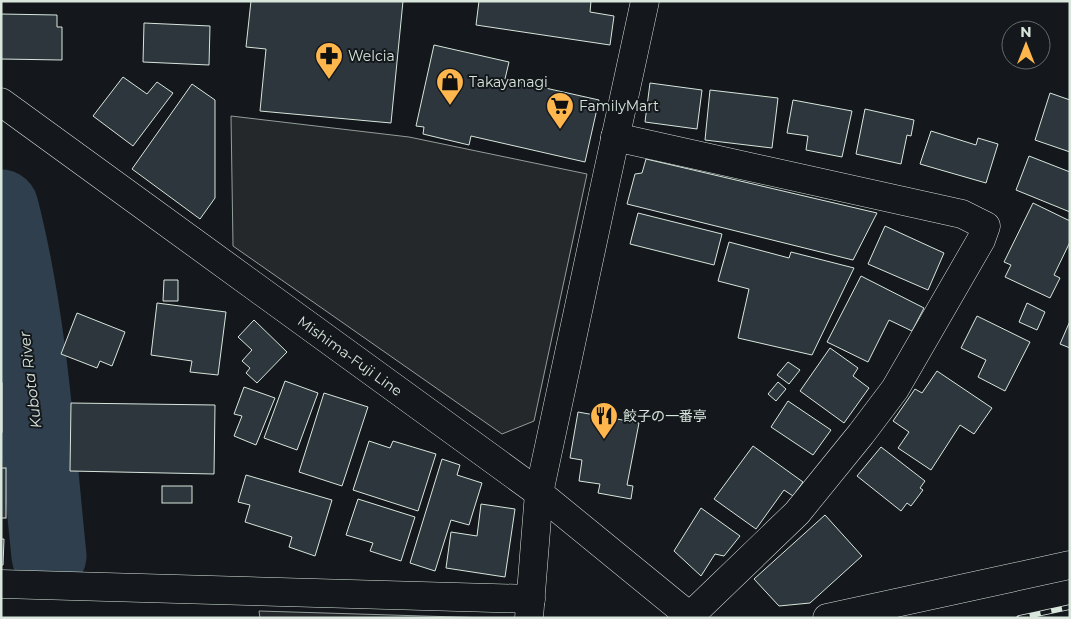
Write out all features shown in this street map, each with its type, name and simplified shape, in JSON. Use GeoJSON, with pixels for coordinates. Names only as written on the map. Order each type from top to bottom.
{"type":"FeatureCollection","features":[{"type":"Feature","properties":{"kind":"street"},"geometry":{"type":"LineString","coordinates":[[1,584],[530,608],[540,493],[645,1]]}},
{"type":"Feature","properties":{"kind":"street","name":"Mishima-Fuji Line"},"geometry":{"type":"LineString","coordinates":[[1,102],[540,493],[691,617]]}},
{"type":"Feature","properties":{"kind":"street"},"geometry":{"type":"LineString","coordinates":[[615,137],[962,214],[986,226],[981,240],[895,389],[797,513],[691,617]]}},
{"type":"Feature","properties":{"kind":"street"},"geometry":{"type":"LineString","coordinates":[[827,618],[1070,565]]}},
{"type":"Feature","properties":{"kind":"shaded area"},"geometry":{"type":"Polygon","coordinates":[[[231,116],[409,137],[587,174],[534,421],[502,434],[233,246],[231,116]]]}},
{"type":"Feature","properties":{"kind":"shaded area"},"geometry":{"type":"Polygon","coordinates":[[[259,611],[490,618],[260,618],[259,611]]]}},
{"type":"Feature","properties":{"kind":"building","name":"Welcia"},"geometry":{"type":"Polygon","coordinates":[[[251,1],[403,1],[391,123],[260,111],[266,49],[246,47],[251,1]]]}},
{"type":"Feature","properties":{"kind":"building"},"geometry":{"type":"Polygon","coordinates":[[[479,1],[591,1],[590,12],[614,16],[610,45],[476,25],[479,1]]]}},
{"type":"Feature","properties":{"kind":"building"},"geometry":{"type":"Polygon","coordinates":[[[1,14],[57,15],[57,27],[62,27],[62,60],[1,59],[1,14]]]}},
{"type":"Feature","properties":{"kind":"building"},"geometry":{"type":"Polygon","coordinates":[[[144,23],[210,26],[209,65],[143,62],[144,23]]]}},
{"type":"Feature","properties":{"kind":"building"},"geometry":{"type":"Polygon","coordinates":[[[434,45],[509,62],[505,79],[599,100],[585,162],[471,136],[469,145],[423,134],[424,127],[416,126],[434,45]]]}},
{"type":"Feature","properties":{"kind":"building"},"geometry":{"type":"Polygon","coordinates":[[[123,77],[147,94],[157,82],[173,93],[133,146],[93,116],[123,77]]]}},
{"type":"Feature","properties":{"kind":"building"},"geometry":{"type":"Polygon","coordinates":[[[650,83],[702,90],[697,129],[645,122],[650,83]]]}},
{"type":"Feature","properties":{"kind":"building"},"geometry":{"type":"Polygon","coordinates":[[[192,84],[215,100],[215,198],[200,219],[132,169],[192,84]]]}},
{"type":"Feature","properties":{"kind":"building"},"geometry":{"type":"Polygon","coordinates":[[[710,90],[778,98],[772,148],[705,140],[710,90]]]}},
{"type":"Feature","properties":{"kind":"building"},"geometry":{"type":"Polygon","coordinates":[[[1050,93],[1070,100],[1070,152],[1035,140],[1050,93]]]}},
{"type":"Feature","properties":{"kind":"building"},"geometry":{"type":"Polygon","coordinates":[[[793,100],[852,111],[842,157],[806,150],[808,136],[787,133],[793,100]]]}},
{"type":"Feature","properties":{"kind":"building"},"geometry":{"type":"Polygon","coordinates":[[[865,109],[914,120],[911,136],[907,135],[901,164],[856,154],[865,109]]]}},
{"type":"Feature","properties":{"kind":"building"},"geometry":{"type":"Polygon","coordinates":[[[931,131],[976,145],[978,138],[998,144],[986,183],[920,164],[931,131]]]}},
{"type":"Feature","properties":{"kind":"building"},"geometry":{"type":"Polygon","coordinates":[[[1029,156],[1070,172],[1070,212],[1016,190],[1029,156]]]}},
{"type":"Feature","properties":{"kind":"building"},"geometry":{"type":"Polygon","coordinates":[[[646,159],[877,213],[853,260],[627,204],[635,174],[642,173],[646,159]]]}},
{"type":"Feature","properties":{"kind":"building"},"geometry":{"type":"Polygon","coordinates":[[[1033,203],[1070,221],[1070,242],[1054,275],[1060,278],[1050,298],[1005,277],[1011,265],[1004,262],[1033,203]]]}},
{"type":"Feature","properties":{"kind":"building"},"geometry":{"type":"Polygon","coordinates":[[[638,213],[722,234],[714,265],[630,244],[638,213]]]}},
{"type":"Feature","properties":{"kind":"building"},"geometry":{"type":"Polygon","coordinates":[[[885,226],[944,253],[928,290],[868,264],[885,226]]]}},
{"type":"Feature","properties":{"kind":"building"},"geometry":{"type":"Polygon","coordinates":[[[729,242],[789,258],[791,252],[854,268],[812,355],[738,338],[749,289],[718,281],[729,242]]]}},
{"type":"Feature","properties":{"kind":"building"},"geometry":{"type":"Polygon","coordinates":[[[861,276],[924,308],[912,331],[889,320],[868,362],[827,342],[861,276]]]}},
{"type":"Feature","properties":{"kind":"building"},"geometry":{"type":"Polygon","coordinates":[[[164,280],[178,280],[178,301],[163,301],[164,280]]]}},
{"type":"Feature","properties":{"kind":"building"},"geometry":{"type":"Polygon","coordinates":[[[157,303],[226,312],[218,375],[190,372],[192,361],[151,355],[157,303]]]}},
{"type":"Feature","properties":{"kind":"building"},"geometry":{"type":"Polygon","coordinates":[[[1027,303],[1045,312],[1037,330],[1019,322],[1027,303]]]}},
{"type":"Feature","properties":{"kind":"building"},"geometry":{"type":"Polygon","coordinates":[[[77,313],[125,332],[112,366],[100,361],[97,368],[61,354],[77,313]]]}},
{"type":"Feature","properties":{"kind":"building"},"geometry":{"type":"Polygon","coordinates":[[[977,316],[1030,342],[1005,391],[978,377],[986,360],[961,348],[977,316]]]}},
{"type":"Feature","properties":{"kind":"building"},"geometry":{"type":"Polygon","coordinates":[[[254,320],[287,352],[257,383],[246,373],[250,368],[242,361],[252,350],[238,337],[254,320]]]}},
{"type":"Feature","properties":{"kind":"building"},"geometry":{"type":"Polygon","coordinates":[[[1070,321],[1070,348],[1060,344],[1070,321]]]}},
{"type":"Feature","properties":{"kind":"building"},"geometry":{"type":"Polygon","coordinates":[[[830,348],[858,368],[853,376],[869,388],[844,423],[800,391],[830,348]]]}},
{"type":"Feature","properties":{"kind":"building"},"geometry":{"type":"Polygon","coordinates":[[[788,362],[800,370],[789,384],[777,375],[788,362]]]}},
{"type":"Feature","properties":{"kind":"building"},"geometry":{"type":"Polygon","coordinates":[[[937,371],[992,408],[974,434],[960,425],[931,470],[898,448],[909,432],[893,421],[915,389],[922,393],[937,371]]]}},
{"type":"Feature","properties":{"kind":"building"},"geometry":{"type":"Polygon","coordinates":[[[285,381],[318,393],[297,450],[264,438],[285,381]]]}},
{"type":"Feature","properties":{"kind":"building"},"geometry":{"type":"Polygon","coordinates":[[[778,382],[786,389],[776,401],[768,394],[778,382]]]}},
{"type":"Feature","properties":{"kind":"building"},"geometry":{"type":"Polygon","coordinates":[[[2,383],[2,432],[1,432],[2,383]]]}},
{"type":"Feature","properties":{"kind":"building"},"geometry":{"type":"Polygon","coordinates":[[[244,387],[275,398],[256,445],[234,436],[242,416],[234,414],[244,387]]]}},
{"type":"Feature","properties":{"kind":"building"},"geometry":{"type":"Polygon","coordinates":[[[324,393],[368,407],[342,486],[299,472],[324,393]]]}},
{"type":"Feature","properties":{"kind":"building"},"geometry":{"type":"Polygon","coordinates":[[[788,401],[831,430],[813,455],[771,427],[788,401]]]}},
{"type":"Feature","properties":{"kind":"building"},"geometry":{"type":"Polygon","coordinates":[[[71,403],[215,405],[214,474],[70,471],[71,403]]]}},
{"type":"Feature","properties":{"kind":"building","name":"餃子の一番亭"},"geometry":{"type":"Polygon","coordinates":[[[578,412],[639,423],[627,485],[633,486],[631,499],[598,493],[600,484],[579,481],[582,460],[570,458],[578,412]]]}},
{"type":"Feature","properties":{"kind":"building"},"geometry":{"type":"Polygon","coordinates":[[[369,441],[390,448],[393,441],[436,454],[418,511],[353,490],[369,441]]]}},
{"type":"Feature","properties":{"kind":"building"},"geometry":{"type":"Polygon","coordinates":[[[753,446],[803,482],[793,496],[784,490],[756,529],[714,499],[753,446]]]}},
{"type":"Feature","properties":{"kind":"building"},"geometry":{"type":"Polygon","coordinates":[[[881,447],[925,481],[920,488],[923,490],[911,506],[907,503],[901,511],[857,476],[881,447]]]}},
{"type":"Feature","properties":{"kind":"building"},"geometry":{"type":"Polygon","coordinates":[[[442,459],[460,465],[457,475],[482,483],[469,525],[451,520],[435,571],[410,563],[442,459]]]}},
{"type":"Feature","properties":{"kind":"building"},"geometry":{"type":"Polygon","coordinates":[[[1,468],[6,468],[6,518],[1,518],[1,468]]]}},
{"type":"Feature","properties":{"kind":"building"},"geometry":{"type":"Polygon","coordinates":[[[246,475],[332,500],[315,556],[289,547],[292,537],[245,522],[250,505],[238,502],[246,475]]]}},
{"type":"Feature","properties":{"kind":"building"},"geometry":{"type":"Polygon","coordinates":[[[162,486],[192,486],[192,503],[162,503],[162,486]]]}},
{"type":"Feature","properties":{"kind":"building"},"geometry":{"type":"Polygon","coordinates":[[[358,499],[415,517],[401,561],[370,551],[373,543],[346,535],[358,499]]]}},
{"type":"Feature","properties":{"kind":"building"},"geometry":{"type":"Polygon","coordinates":[[[481,504],[515,509],[505,577],[446,568],[451,532],[477,536],[481,504]]]}},
{"type":"Feature","properties":{"kind":"building"},"geometry":{"type":"Polygon","coordinates":[[[701,508],[740,536],[724,556],[715,554],[701,576],[674,551],[701,508]]]}},
{"type":"Feature","properties":{"kind":"building"},"geometry":{"type":"Polygon","coordinates":[[[825,515],[862,556],[810,603],[779,606],[754,579],[825,515]]]}},
{"type":"Feature","properties":{"kind":"building"},"geometry":{"type":"Polygon","coordinates":[[[1,539],[4,539],[3,565],[1,565],[1,539]]]}},
{"type":"Feature","properties":{"kind":"waterway","name":"Kubota River"},"geometry":{"type":"LineString","coordinates":[[1,207],[11,250],[26,336],[49,556]]}},
{"type":"Feature","properties":{"kind":"railway"},"geometry":{"type":"LineString","coordinates":[[1019,618],[1070,607]]}},
{"type":"Feature","properties":{"kind":"place","name":"Welcia"},"geometry":{"type":"Point","coordinates":[329,80]}},
{"type":"Feature","properties":{"kind":"place","name":"Takayanagi"},"geometry":{"type":"Point","coordinates":[450,106]}},
{"type":"Feature","properties":{"kind":"place","name":"FamilyMart"},"geometry":{"type":"Point","coordinates":[560,130]}},
{"type":"Feature","properties":{"kind":"place","name":"餃子の一番亭"},"geometry":{"type":"Point","coordinates":[604,440]}}]}
